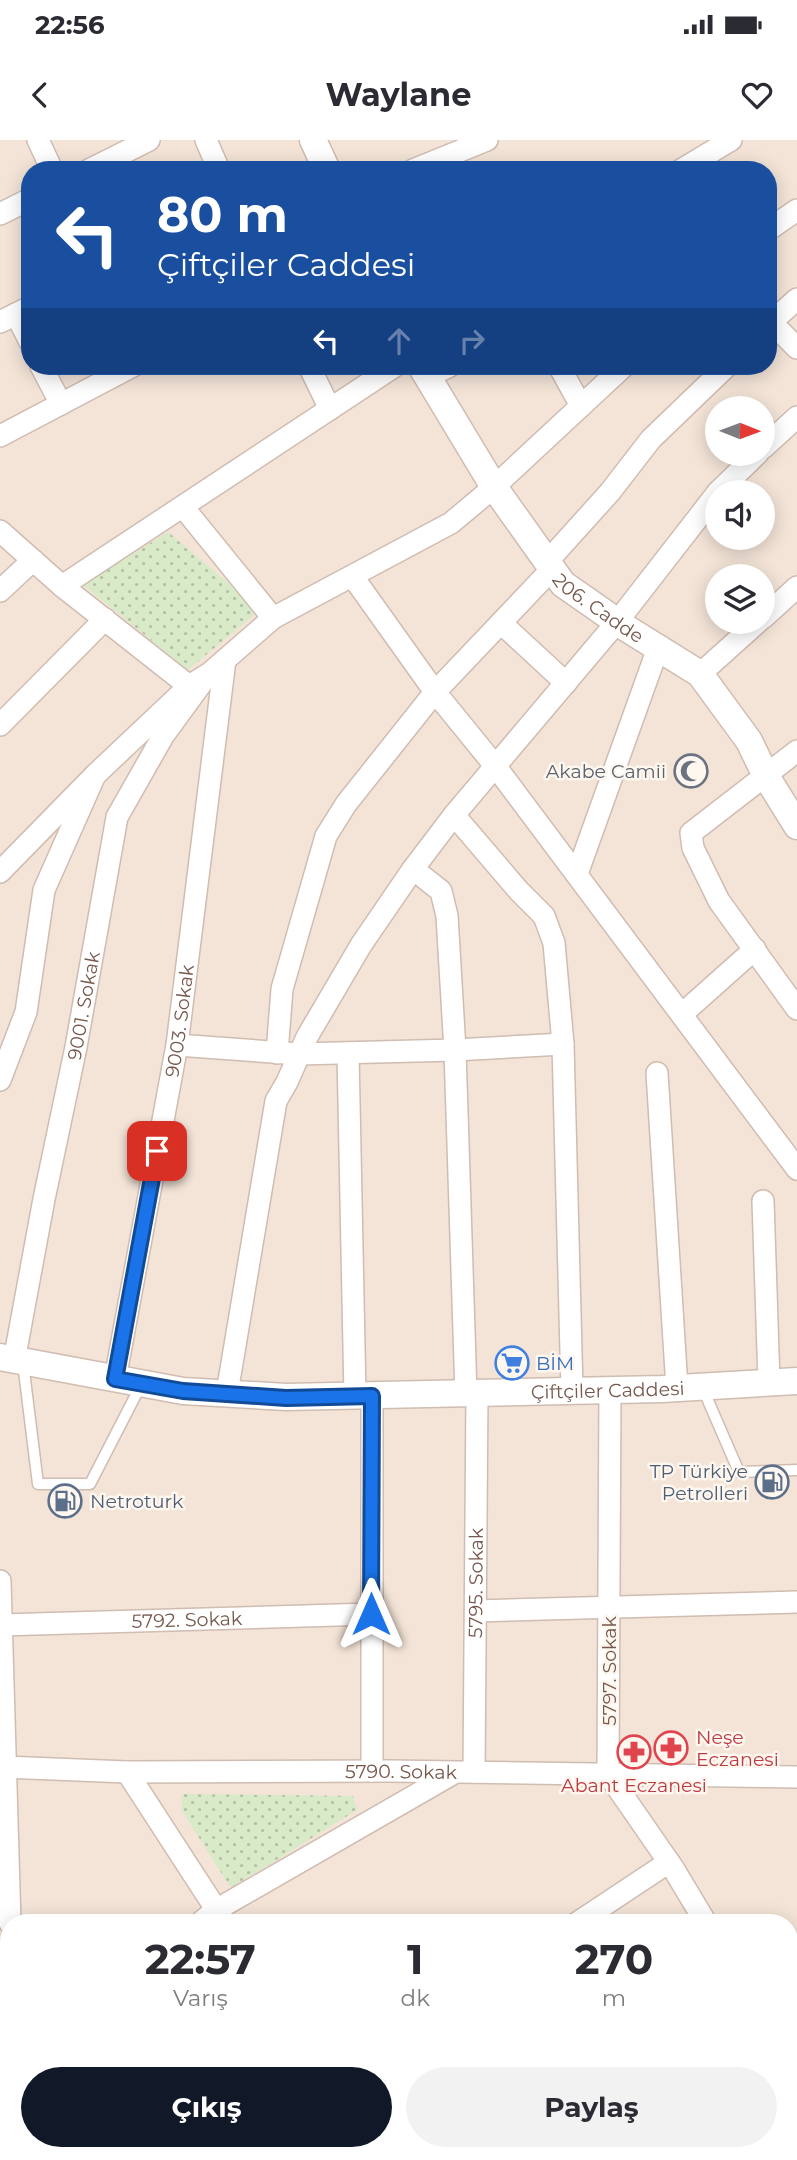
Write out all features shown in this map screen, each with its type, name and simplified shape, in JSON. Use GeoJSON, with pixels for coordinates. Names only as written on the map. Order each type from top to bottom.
{"type":"FeatureCollection","features":[{"type":"Feature","properties":{"kind":"street"},"geometry":{"type":"LineString","coordinates":[[38,140],[48,161]]}},
{"type":"Feature","properties":{"kind":"street"},"geometry":{"type":"LineString","coordinates":[[107,161],[149,140]]}},
{"type":"Feature","properties":{"kind":"street"},"geometry":{"type":"LineString","coordinates":[[206,140],[215,161]]}},
{"type":"Feature","properties":{"kind":"street"},"geometry":{"type":"LineString","coordinates":[[313,140],[323,161]]}},
{"type":"Feature","properties":{"kind":"street"},"geometry":{"type":"LineString","coordinates":[[435,161],[487,140]]}},
{"type":"Feature","properties":{"kind":"street"},"geometry":{"type":"LineString","coordinates":[[696,161],[731,140]]}},
{"type":"Feature","properties":{"kind":"street"},"geometry":{"type":"LineString","coordinates":[[0,214],[21,204]]}},
{"type":"Feature","properties":{"kind":"street"},"geometry":{"type":"LineString","coordinates":[[777,224],[797,210]]}},
{"type":"Feature","properties":{"kind":"street"},"geometry":{"type":"LineString","coordinates":[[777,318],[797,299]]}},
{"type":"Feature","properties":{"kind":"street"},"geometry":{"type":"LineString","coordinates":[[777,330],[797,348]]}},
{"type":"Feature","properties":{"kind":"street"},"geometry":{"type":"LineString","coordinates":[[46,375],[61,404]]}},
{"type":"Feature","properties":{"kind":"street"},"geometry":{"type":"LineString","coordinates":[[0,436],[116,375]]}},
{"type":"Feature","properties":{"kind":"street"},"geometry":{"type":"LineString","coordinates":[[313,375],[330,409]]}},
{"type":"Feature","properties":{"kind":"street"},"geometry":{"type":"LineString","coordinates":[[62,586],[381,375]]}},
{"type":"Feature","properties":{"kind":"street","name":"206. Cadde"},"geometry":{"type":"LineString","coordinates":[[436,375],[494,487],[563,584],[617,622],[700,674],[749,741],[766,776],[797,826]]}},
{"type":"Feature","properties":{"kind":"street"},"geometry":{"type":"LineString","coordinates":[[564,375],[581,406]]}},
{"type":"Feature","properties":{"kind":"street"},"geometry":{"type":"LineString","coordinates":[[0,872],[95,775],[189,686],[273,618],[451,523],[494,487],[614,375]]}},
{"type":"Feature","properties":{"kind":"street"},"geometry":{"type":"LineString","coordinates":[[277,1053],[282,989],[326,836],[346,804],[435,692],[501,623],[651,439],[717,375]]}},
{"type":"Feature","properties":{"kind":"street"},"geometry":{"type":"LineString","coordinates":[[775,437],[797,416]]}},
{"type":"Feature","properties":{"kind":"street"},"geometry":{"type":"LineString","coordinates":[[730,480],[745,466]]}},
{"type":"Feature","properties":{"kind":"street"},"geometry":{"type":"LineString","coordinates":[[183,507],[273,618]]}},
{"type":"Feature","properties":{"kind":"street"},"geometry":{"type":"LineString","coordinates":[[227,1393],[276,1101],[307,1037],[361,945],[413,869],[454,815],[617,622],[705,509]]}},
{"type":"Feature","properties":{"kind":"street"},"geometry":{"type":"LineString","coordinates":[[0,531],[62,586],[189,686]]}},
{"type":"Feature","properties":{"kind":"street"},"geometry":{"type":"LineString","coordinates":[[0,592],[33,560]]}},
{"type":"Feature","properties":{"kind":"street"},"geometry":{"type":"LineString","coordinates":[[353,577],[435,692],[496,767],[797,1169]]}},
{"type":"Feature","properties":{"kind":"street"},"geometry":{"type":"LineString","coordinates":[[775,607],[797,587]]}},
{"type":"Feature","properties":{"kind":"street"},"geometry":{"type":"LineString","coordinates":[[0,725],[105,619]]}},
{"type":"Feature","properties":{"kind":"street"},"geometry":{"type":"LineString","coordinates":[[501,623],[566,683]]}},
{"type":"Feature","properties":{"kind":"street"},"geometry":{"type":"LineString","coordinates":[[700,674],[745,634]]}},
{"type":"Feature","properties":{"kind":"street"},"geometry":{"type":"LineString","coordinates":[[577,874],[659,648]]}},
{"type":"Feature","properties":{"kind":"street","name":"9003. Sokak"},"geometry":{"type":"LineString","coordinates":[[115,1379],[177,1045],[217,666]]}},
{"type":"Feature","properties":{"kind":"street","name":"9001. Sokak"},"geometry":{"type":"LineString","coordinates":[[12,1360],[76,1046],[117,817],[163,736],[217,666]]}},
{"type":"Feature","properties":{"kind":"street"},"geometry":{"type":"LineString","coordinates":[[797,751],[691,833],[693,848],[719,901],[797,1009]]}},
{"type":"Feature","properties":{"kind":"street"},"geometry":{"type":"LineString","coordinates":[[0,1080],[26,1012],[44,890],[95,775]]}},
{"type":"Feature","properties":{"kind":"street"},"geometry":{"type":"LineString","coordinates":[[454,815],[544,916],[554,943],[563,1044],[572,1391]]}},
{"type":"Feature","properties":{"kind":"street","name":"5795. Sokak"},"geometry":{"type":"LineString","coordinates":[[413,869],[441,891],[447,916],[455,1050],[472,1393],[476,1611],[465,1772]]}},
{"type":"Feature","properties":{"kind":"street"},"geometry":{"type":"LineString","coordinates":[[682,1014],[755,949]]}},
{"type":"Feature","properties":{"kind":"street"},"geometry":{"type":"LineString","coordinates":[[177,1045],[299,1054],[563,1044]]}},
{"type":"Feature","properties":{"kind":"street"},"geometry":{"type":"LineString","coordinates":[[348,1053],[364,1396],[371,1614],[372,1771]]}},
{"type":"Feature","properties":{"kind":"street"},"geometry":{"type":"LineString","coordinates":[[657,1073],[689,1387]]}},
{"type":"Feature","properties":{"kind":"street"},"geometry":{"type":"LineString","coordinates":[[762,1201],[769,1382]]}},
{"type":"Feature","properties":{"kind":"street","name":"Çiftçiler Caddesi"},"geometry":{"type":"LineString","coordinates":[[12,1360],[183,1391],[286,1398],[610,1390],[797,1381]]}},
{"type":"Feature","properties":{"kind":"street","name":"5797. Sokak"},"geometry":{"type":"LineString","coordinates":[[608,1774],[610,1390]]}},
{"type":"Feature","properties":{"kind":"street"},"geometry":{"type":"LineString","coordinates":[[0,1581],[1,1688],[10,1914]]}},
{"type":"Feature","properties":{"kind":"street"},"geometry":{"type":"LineString","coordinates":[[476,1611],[797,1602]]}},
{"type":"Feature","properties":{"kind":"street","name":"5792. Sokak"},"geometry":{"type":"LineString","coordinates":[[1,1625],[371,1614]]}},
{"type":"Feature","properties":{"kind":"street","name":"5790. Sokak"},"geometry":{"type":"LineString","coordinates":[[4,1767],[127,1772],[372,1771],[797,1777]]}},
{"type":"Feature","properties":{"kind":"street"},"geometry":{"type":"LineString","coordinates":[[127,1772],[211,1914]]}},
{"type":"Feature","properties":{"kind":"street"},"geometry":{"type":"LineString","coordinates":[[223,1914],[465,1772]]}},
{"type":"Feature","properties":{"kind":"street"},"geometry":{"type":"LineString","coordinates":[[608,1774],[669,1862],[701,1914]]}},
{"type":"Feature","properties":{"kind":"street"},"geometry":{"type":"LineString","coordinates":[[591,1914],[669,1862]]}},
{"type":"Feature","properties":{"kind":"lane"},"geometry":{"type":"LineString","coordinates":[[12,1360],[37,1484],[90,1484],[142,1383]]}},
{"type":"Feature","properties":{"kind":"lane"},"geometry":{"type":"LineString","coordinates":[[689,1387],[739,1472],[797,1470]]}},
{"type":"Feature","properties":{"kind":"shaded area"},"geometry":{"type":"Polygon","coordinates":[[[0,140],[797,140],[797,1914],[0,1914],[0,140]]]}},
{"type":"Feature","properties":{"kind":"green space"},"geometry":{"type":"Polygon","coordinates":[[[168,532],[260,610],[188,670],[83,585],[168,532]]]}},
{"type":"Feature","properties":{"kind":"green space"},"geometry":{"type":"Polygon","coordinates":[[[182,1794],[353,1796],[357,1810],[231,1888],[182,1811],[182,1794]]]}},
{"type":"Feature","properties":{"kind":"place","name":"Akabe Camii"},"geometry":{"type":"Point","coordinates":[691,771]}},
{"type":"Feature","properties":{"kind":"place","name":"BİM"},"geometry":{"type":"Point","coordinates":[512,1363]}},
{"type":"Feature","properties":{"kind":"place","name":"TP Türkiye Petrolleri"},"geometry":{"type":"Point","coordinates":[772,1482]}},
{"type":"Feature","properties":{"kind":"place","name":"Netroturk"},"geometry":{"type":"Point","coordinates":[65,1501]}},
{"type":"Feature","properties":{"kind":"place","name":"Neşe Eczanesi"},"geometry":{"type":"Point","coordinates":[671,1748]}},
{"type":"Feature","properties":{"kind":"place","name":"Abant Eczanesi"},"geometry":{"type":"Point","coordinates":[634,1752]}},
{"type":"Feature","properties":{"kind":"route"},"geometry":{"type":"LineString","coordinates":[[157,1151],[115,1379],[183,1391],[286,1398],[372,1396],[371,1614]]}}]}
